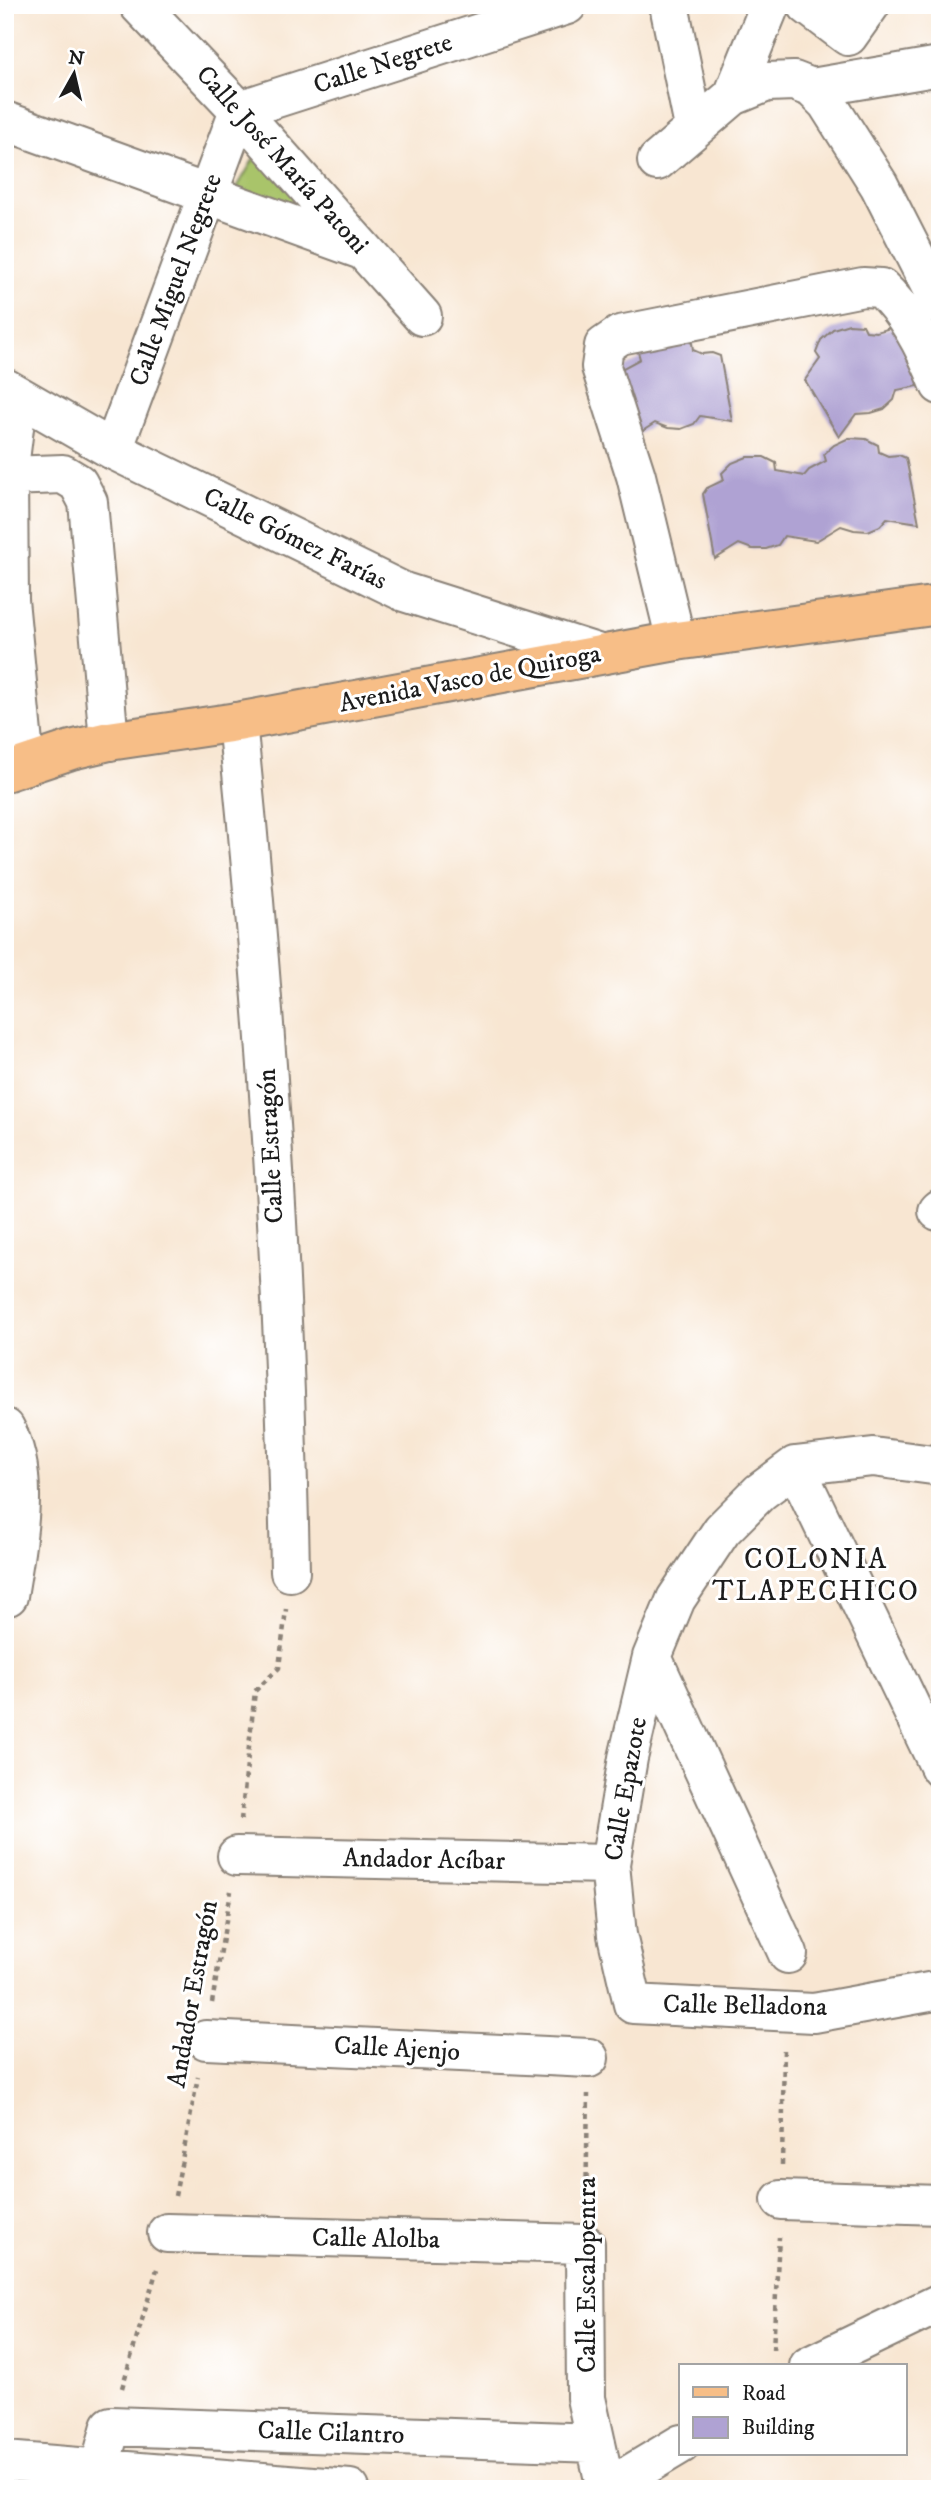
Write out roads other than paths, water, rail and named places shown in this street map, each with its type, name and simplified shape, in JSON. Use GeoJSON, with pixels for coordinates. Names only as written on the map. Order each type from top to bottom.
{"type":"FeatureCollection","features":[{"type":"Feature","properties":{"kind":"main road","name":"Avenida Vasco de Quiroga"},"geometry":{"type":"LineString","coordinates":[[15,769],[71,750],[109,741],[237,722],[676,641],[940,605]]}},
{"type":"Feature","properties":{"kind":"street","name":"Calle José María Patoni"},"geometry":{"type":"LineString","coordinates":[[139,5],[239,110],[422,316]]}},
{"type":"Feature","properties":{"kind":"street","name":"Calle Negrete"},"geometry":{"type":"LineString","coordinates":[[239,110],[567,5]]}},
{"type":"Feature","properties":{"kind":"street"},"geometry":{"type":"LineString","coordinates":[[669,5],[694,127]]}},
{"type":"Feature","properties":{"kind":"street"},"geometry":{"type":"LineString","coordinates":[[733,96],[770,5]]}},
{"type":"Feature","properties":{"kind":"street"},"geometry":{"type":"LineString","coordinates":[[807,5],[848,36],[870,5]]}},
{"type":"Feature","properties":{"kind":"street"},"geometry":{"type":"LineString","coordinates":[[812,88],[940,66]]}},
{"type":"Feature","properties":{"kind":"street"},"geometry":{"type":"LineString","coordinates":[[657,161],[733,96],[767,82],[794,81],[812,88],[827,103],[879,185],[940,304]]}},
{"type":"Feature","properties":{"kind":"street","name":"Calle Miguel Negrete"},"geometry":{"type":"LineString","coordinates":[[113,450],[239,110]]}},
{"type":"Feature","properties":{"kind":"street"},"geometry":{"type":"LineString","coordinates":[[5,121],[363,250]]}},
{"type":"Feature","properties":{"kind":"street"},"geometry":{"type":"LineString","coordinates":[[676,641],[636,477],[601,368],[604,346],[620,335],[863,287],[881,288],[895,300],[931,362],[940,385]]}},
{"type":"Feature","properties":{"kind":"street"},"geometry":{"type":"LineString","coordinates":[[12,392],[8,477],[15,769]]}},
{"type":"Feature","properties":{"kind":"street","name":"Calle Gómez Farías"},"geometry":{"type":"LineString","coordinates":[[12,392],[113,450],[404,592],[600,654]]}},
{"type":"Feature","properties":{"kind":"street"},"geometry":{"type":"LineString","coordinates":[[8,477],[63,474],[78,483],[88,502],[109,741]]}},
{"type":"Feature","properties":{"kind":"street","name":"Calle Estragón"},"geometry":{"type":"LineString","coordinates":[[237,722],[257,917],[288,1422],[290,1572]]}},
{"type":"Feature","properties":{"kind":"street"},"geometry":{"type":"LineString","coordinates":[[5,1428],[12,1441],[18,1470],[20,1513],[8,1596]]}},
{"type":"Feature","properties":{"kind":"street"},"geometry":{"type":"LineString","coordinates":[[940,1466],[873,1457],[795,1466],[940,1768]]}},
{"type":"Feature","properties":{"kind":"street","name":"Calle Epazote"},"geometry":{"type":"LineString","coordinates":[[633,2004],[617,1935],[610,1864],[628,1758],[652,1657],[676,1598],[722,1530],[760,1492],[795,1466]]}},
{"type":"Feature","properties":{"kind":"street","name":"Calle Epazote"},"geometry":{"type":"LineString","coordinates":[[652,1657],[788,1954]]}},
{"type":"Feature","properties":{"kind":"street","name":"Andador Acíbar"},"geometry":{"type":"LineString","coordinates":[[237,1856],[610,1864]]}},
{"type":"Feature","properties":{"kind":"street","name":"Calle Belladona"},"geometry":{"type":"LineString","coordinates":[[633,2004],[814,2013],[940,1990]]}},
{"type":"Feature","properties":{"kind":"street","name":"Calle Ajenjo"},"geometry":{"type":"LineString","coordinates":[[206,2040],[589,2059]]}},
{"type":"Feature","properties":{"kind":"street"},"geometry":{"type":"LineString","coordinates":[[781,2200],[940,2205]]}},
{"type":"Feature","properties":{"kind":"street","name":"Calle Alolba"},"geometry":{"type":"LineString","coordinates":[[167,2234],[586,2244]]}},
{"type":"Feature","properties":{"kind":"street","name":"Calle Escalopentra"},"geometry":{"type":"LineString","coordinates":[[586,2244],[586,2398],[606,2489]]}},
{"type":"Feature","properties":{"kind":"street"},"geometry":{"type":"LineString","coordinates":[[812,2364],[940,2303]]}},
{"type":"Feature","properties":{"kind":"street","name":"Calle Cilantro"},"geometry":{"type":"LineString","coordinates":[[99,2470],[111,2426],[596,2443]]}},
{"type":"Feature","properties":{"kind":"street"},"geometry":{"type":"LineString","coordinates":[[606,2489],[679,2445]]}},
{"type":"Feature","properties":{"kind":"street"},"geometry":{"type":"LineString","coordinates":[[5,2462],[350,2489]]}},
{"type":"Feature","properties":{"kind":"district","name":"COLONIA TLAPECHICO"},"geometry":{"type":"Point","coordinates":[816,1575]}}]}
